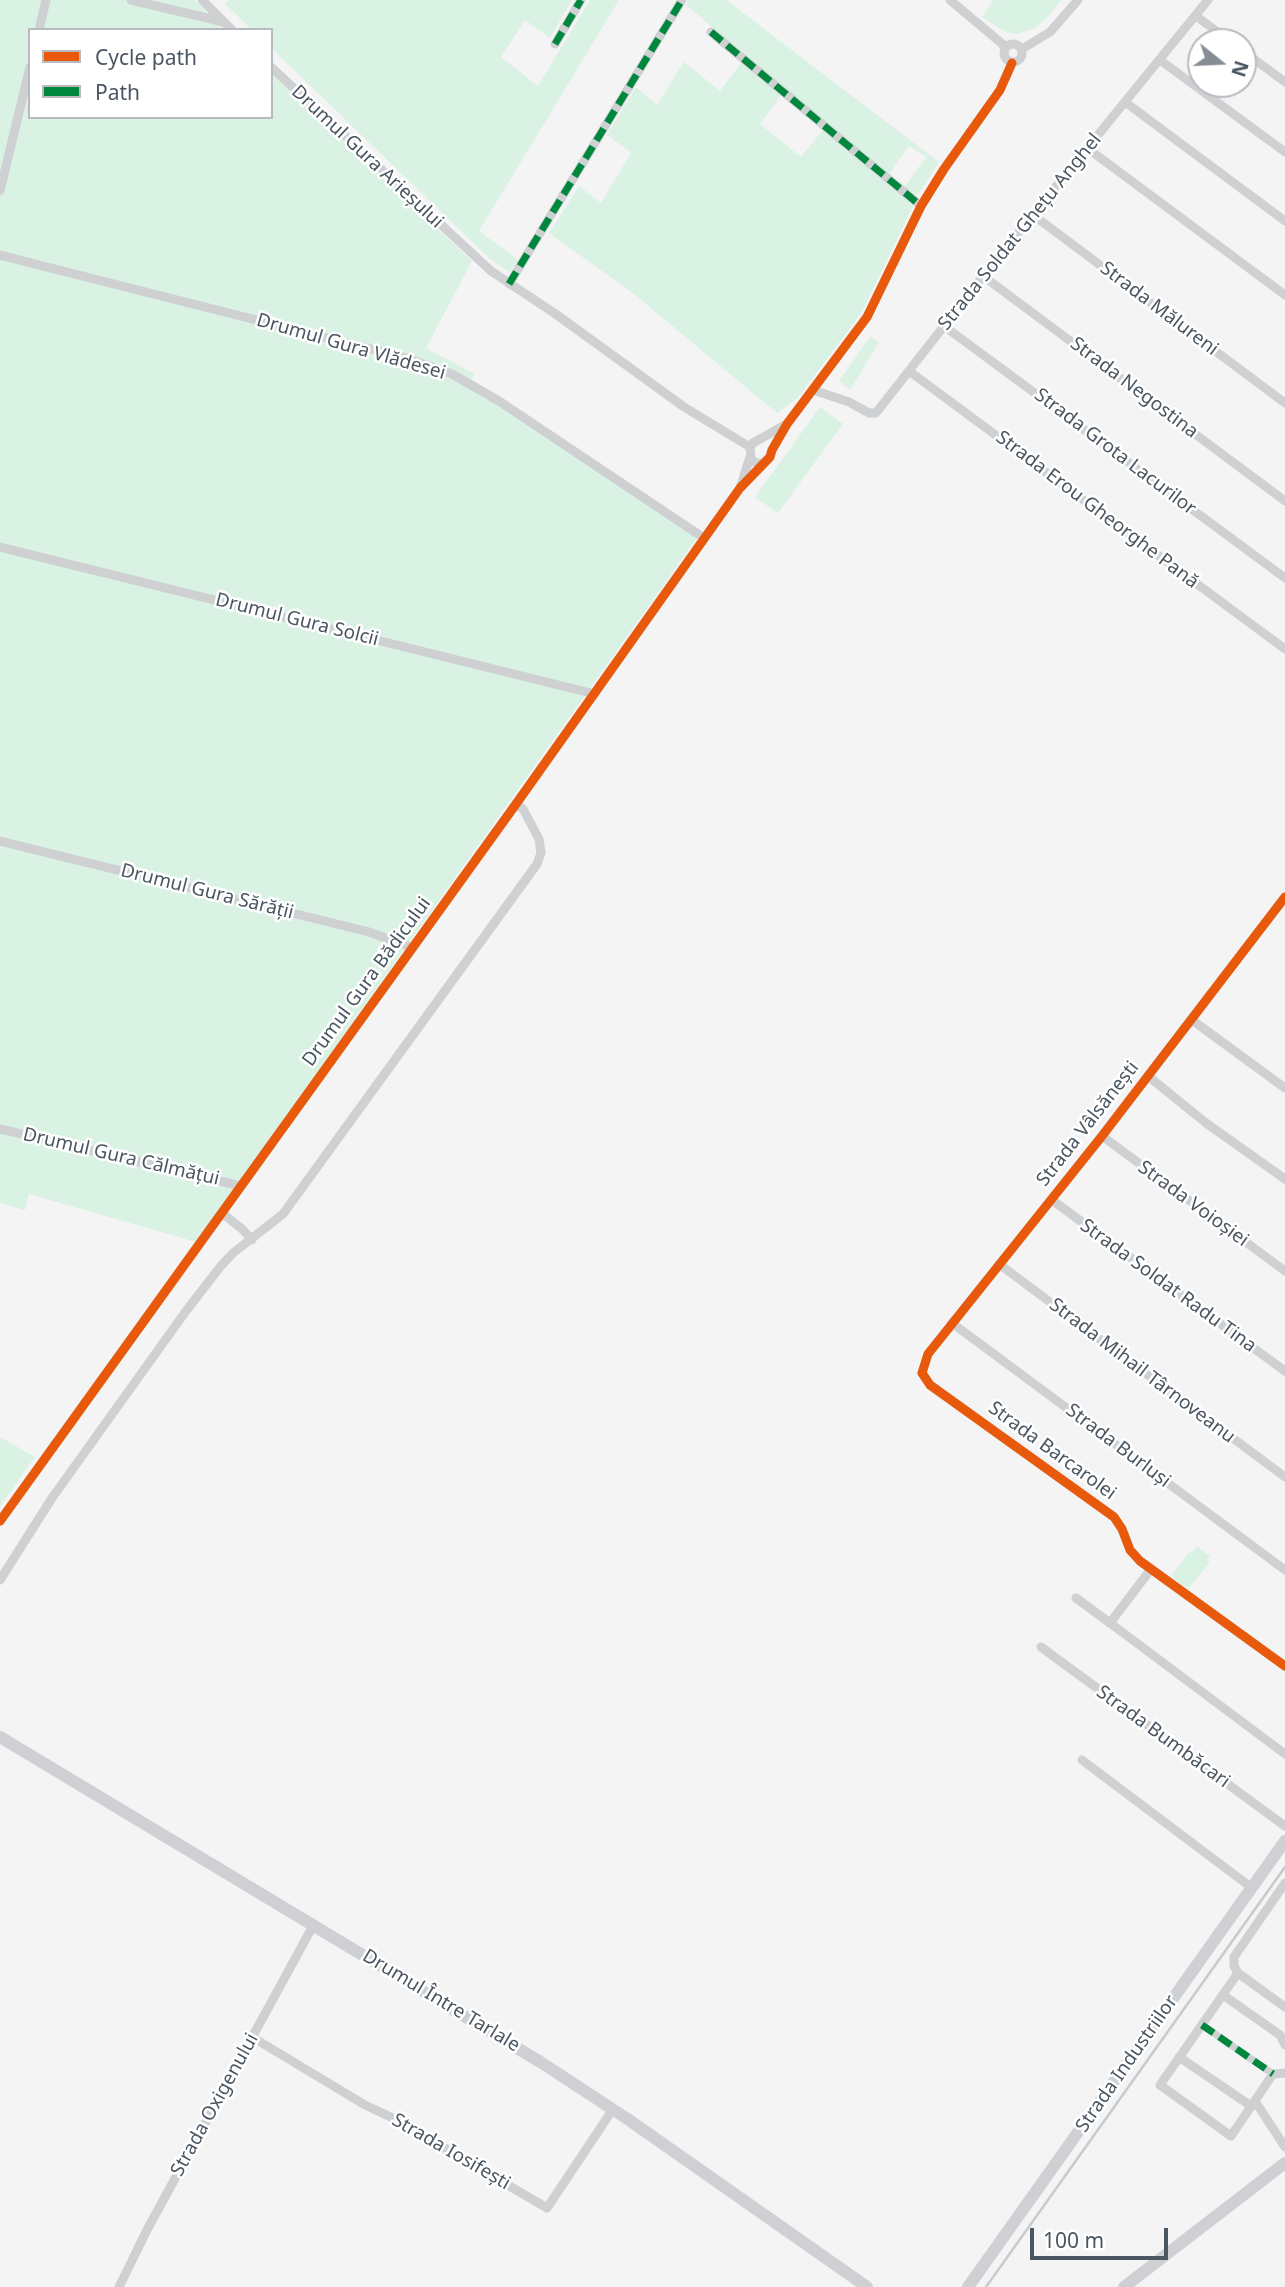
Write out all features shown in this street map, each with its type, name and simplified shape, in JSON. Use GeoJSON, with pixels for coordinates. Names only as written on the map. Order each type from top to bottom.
{"type":"FeatureCollection","features":[{"type":"Feature","properties":{"kind":"main road","name":"Drumul Între Tarlale"},"geometry":{"type":"LineString","coordinates":[[0,1737],[542,2063],[613,2109],[867,2287]]}},
{"type":"Feature","properties":{"kind":"main road","name":"Strada Industriilor"},"geometry":{"type":"LineString","coordinates":[[968,2287],[1285,1841]]}},
{"type":"Feature","properties":{"kind":"main road"},"geometry":{"type":"LineString","coordinates":[[1124,2287],[1285,2163]]}},
{"type":"Feature","properties":{"kind":"street"},"geometry":{"type":"LineString","coordinates":[[39,28],[46,0]]}},
{"type":"Feature","properties":{"kind":"street"},"geometry":{"type":"LineString","coordinates":[[131,0],[224,22]]}},
{"type":"Feature","properties":{"kind":"street"},"geometry":{"type":"LineString","coordinates":[[202,0],[213,4],[230,28]]}},
{"type":"Feature","properties":{"kind":"street"},"geometry":{"type":"LineString","coordinates":[[555,44],[581,0]]}},
{"type":"Feature","properties":{"kind":"street"},"geometry":{"type":"LineString","coordinates":[[682,0],[509,284],[750,452],[754,461],[763,463],[771,457],[772,450],[787,424],[866,317],[921,206],[1000,90],[1012,63],[1020,60],[1022,49],[1050,33],[1078,0]]}},
{"type":"Feature","properties":{"kind":"street"},"geometry":{"type":"LineString","coordinates":[[950,0],[1006,47]]}},
{"type":"Feature","properties":{"kind":"street","name":"Strada Soldat Ghețu Anghel"},"geometry":{"type":"LineString","coordinates":[[813,390],[849,402],[873,414],[1208,0]]}},
{"type":"Feature","properties":{"kind":"street"},"geometry":{"type":"LineString","coordinates":[[203,17],[213,4]]}},
{"type":"Feature","properties":{"kind":"street"},"geometry":{"type":"LineString","coordinates":[[1196,16],[1212,28]]}},
{"type":"Feature","properties":{"kind":"street"},"geometry":{"type":"LineString","coordinates":[[711,32],[921,206]]}},
{"type":"Feature","properties":{"kind":"street"},"geometry":{"type":"LineString","coordinates":[[1006,47],[1015,44],[1022,49]]}},
{"type":"Feature","properties":{"kind":"street"},"geometry":{"type":"LineString","coordinates":[[1006,47],[1004,55],[1012,63]]}},
{"type":"Feature","properties":{"kind":"street"},"geometry":{"type":"LineString","coordinates":[[1160,60],[1285,152]]}},
{"type":"Feature","properties":{"kind":"street"},"geometry":{"type":"LineString","coordinates":[[1257,61],[1285,82]]}},
{"type":"Feature","properties":{"kind":"street","name":"Drumul Gura Arieșului"},"geometry":{"type":"LineString","coordinates":[[273,69],[463,248],[509,284]]}},
{"type":"Feature","properties":{"kind":"street"},"geometry":{"type":"LineString","coordinates":[[0,191],[28,75]]}},
{"type":"Feature","properties":{"kind":"street"},"geometry":{"type":"LineString","coordinates":[[1125,102],[1285,221]]}},
{"type":"Feature","properties":{"kind":"street"},"geometry":{"type":"LineString","coordinates":[[1087,148],[1285,295]]}},
{"type":"Feature","properties":{"kind":"street","name":"Strada Mălureni"},"geometry":{"type":"LineString","coordinates":[[1032,215],[1285,403]]}},
{"type":"Feature","properties":{"kind":"street","name":"Drumul Gura Vlădesei"},"geometry":{"type":"LineString","coordinates":[[0,255],[406,358],[452,374],[499,401],[704,538]]}},
{"type":"Feature","properties":{"kind":"street","name":"Strada Negostina"},"geometry":{"type":"LineString","coordinates":[[983,276],[1285,500]]}},
{"type":"Feature","properties":{"kind":"street","name":"Strada Grota Lacurilor"},"geometry":{"type":"LineString","coordinates":[[944,326],[1285,578]]}},
{"type":"Feature","properties":{"kind":"street","name":"Strada Erou Gheorghe Pană"},"geometry":{"type":"LineString","coordinates":[[909,371],[1285,649]]}},
{"type":"Feature","properties":{"kind":"street"},"geometry":{"type":"LineString","coordinates":[[740,488],[753,443],[787,424]]}},
{"type":"Feature","properties":{"kind":"street"},"geometry":{"type":"LineString","coordinates":[[761,440],[768,443],[772,450]]}},
{"type":"Feature","properties":{"kind":"street","name":"Drumul Gura Bădicului"},"geometry":{"type":"LineString","coordinates":[[0,1521],[740,488],[763,463]]}},
{"type":"Feature","properties":{"kind":"street","name":"Drumul Gura Solcii"},"geometry":{"type":"LineString","coordinates":[[0,547],[595,694]]}},
{"type":"Feature","properties":{"kind":"street"},"geometry":{"type":"LineString","coordinates":[[0,1580],[52,1498],[186,1311],[220,1267],[283,1214],[537,864],[541,853],[539,839],[523,809],[516,804]]}},
{"type":"Feature","properties":{"kind":"street","name":"Drumul Gura Sărății"},"geometry":{"type":"LineString","coordinates":[[0,841],[369,932],[412,948]]}},
{"type":"Feature","properties":{"kind":"street","name":"Strada Vâlsănești"},"geometry":{"type":"LineString","coordinates":[[922,1373],[924,1360],[952,1323],[1149,1076],[1285,897]]}},
{"type":"Feature","properties":{"kind":"street"},"geometry":{"type":"LineString","coordinates":[[1192,1020],[1285,1088]]}},
{"type":"Feature","properties":{"kind":"street"},"geometry":{"type":"LineString","coordinates":[[1149,1076],[1206,1122],[1285,1179]]}},
{"type":"Feature","properties":{"kind":"street","name":"Drumul Gura Călmățui"},"geometry":{"type":"LineString","coordinates":[[0,1129],[242,1186]]}},
{"type":"Feature","properties":{"kind":"street","name":"Strada Voioșiei"},"geometry":{"type":"LineString","coordinates":[[1102,1136],[1285,1271]]}},
{"type":"Feature","properties":{"kind":"street","name":"Strada Soldat Radu Tina"},"geometry":{"type":"LineString","coordinates":[[1052,1200],[1285,1371]]}},
{"type":"Feature","properties":{"kind":"street"},"geometry":{"type":"LineString","coordinates":[[222,1213],[252,1240]]}},
{"type":"Feature","properties":{"kind":"street","name":"Strada Mihail Târnoveanu"},"geometry":{"type":"LineString","coordinates":[[999,1264],[1285,1477]]}},
{"type":"Feature","properties":{"kind":"street","name":"Strada Burluși"},"geometry":{"type":"LineString","coordinates":[[952,1323],[1285,1570]]}},
{"type":"Feature","properties":{"kind":"street","name":"Strada Barcarolei"},"geometry":{"type":"LineString","coordinates":[[922,1373],[930,1385],[1114,1517],[1130,1550],[1151,1569],[1285,1666]]}},
{"type":"Feature","properties":{"kind":"street"},"geometry":{"type":"LineString","coordinates":[[1110,1623],[1151,1569]]}},
{"type":"Feature","properties":{"kind":"street"},"geometry":{"type":"LineString","coordinates":[[1076,1598],[1285,1754]]}},
{"type":"Feature","properties":{"kind":"street","name":"Strada Bumbăcari"},"geometry":{"type":"LineString","coordinates":[[1041,1647],[1285,1826]]}},
{"type":"Feature","properties":{"kind":"street"},"geometry":{"type":"LineString","coordinates":[[1082,1760],[1252,1888]]}},
{"type":"Feature","properties":{"kind":"street"},"geometry":{"type":"LineString","coordinates":[[1285,1883],[1234,1957],[1234,1966],[1238,1973],[1285,2007]]}},
{"type":"Feature","properties":{"kind":"street","name":"Strada Oxigenului"},"geometry":{"type":"LineString","coordinates":[[119,2287],[314,1924]]}},
{"type":"Feature","properties":{"kind":"street"},"geometry":{"type":"LineString","coordinates":[[1238,1973],[1160,2085],[1231,2136],[1273,2074]]}},
{"type":"Feature","properties":{"kind":"street"},"geometry":{"type":"LineString","coordinates":[[1223,1995],[1280,2035],[1285,2045]]}},
{"type":"Feature","properties":{"kind":"street"},"geometry":{"type":"LineString","coordinates":[[1202,2025],[1273,2074],[1285,2073]]}},
{"type":"Feature","properties":{"kind":"street","name":"Strada Iosifești"},"geometry":{"type":"LineString","coordinates":[[252,2037],[365,2105],[395,2119],[547,2208],[613,2109]]}},
{"type":"Feature","properties":{"kind":"street"},"geometry":{"type":"LineString","coordinates":[[1179,2057],[1253,2104],[1285,2147]]}},
{"type":"Feature","properties":{"kind":"green space"},"geometry":{"type":"Polygon","coordinates":[[[0,0],[194,0],[223,28],[28,28],[28,119],[273,119],[273,75],[472,261],[426,348],[475,374],[472,380],[526,414],[697,538],[196,1242],[29,1194],[25,1210],[0,1203],[0,0]]]}},
{"type":"Feature","properties":{"kind":"green space"},"geometry":{"type":"Polygon","coordinates":[[[228,0],[572,0],[550,38],[525,20],[501,57],[538,86],[590,0],[619,0],[479,231],[518,260],[509,272],[489,258],[273,50],[273,28],[250,28],[225,4],[228,0]]]}},
{"type":"Feature","properties":{"kind":"green space"},"geometry":{"type":"Polygon","coordinates":[[[688,0],[726,0],[939,162],[918,195],[904,188],[926,157],[909,146],[888,175],[686,5],[688,0]]]}},
{"type":"Feature","properties":{"kind":"green space"},"geometry":{"type":"Polygon","coordinates":[[[993,0],[1061,0],[1035,28],[1016,34],[1006,32],[982,17],[993,0]]]}},
{"type":"Feature","properties":{"kind":"green space"},"geometry":{"type":"Polygon","coordinates":[[[684,62],[720,91],[741,63],[781,95],[760,124],[801,157],[823,130],[913,206],[862,312],[797,399],[777,413],[634,294],[549,233],[579,186],[601,203],[631,153],[607,135],[636,87],[657,105],[684,62]]]}},
{"type":"Feature","properties":{"kind":"green space"},"geometry":{"type":"Polygon","coordinates":[[[870,337],[879,342],[850,390],[839,381],[870,337]]]}},
{"type":"Feature","properties":{"kind":"green space"},"geometry":{"type":"Polygon","coordinates":[[[820,407],[843,424],[778,513],[755,497],[820,407]]]}},
{"type":"Feature","properties":{"kind":"green space"},"geometry":{"type":"Polygon","coordinates":[[[0,1437],[35,1457],[0,1506],[0,1437]]]}},
{"type":"Feature","properties":{"kind":"green space"},"geometry":{"type":"Polygon","coordinates":[[[1197,1546],[1210,1556],[1207,1560],[1210,1562],[1188,1589],[1171,1576],[1197,1546]]]}},
{"type":"Feature","properties":{"kind":"railway"},"geometry":{"type":"LineString","coordinates":[[986,2287],[1285,1867]]}},
{"type":"Feature","properties":{"kind":"marked path"},"geometry":{"type":"LineString","coordinates":[[555,44],[581,0]]}},
{"type":"Feature","properties":{"kind":"marked path"},"geometry":{"type":"LineString","coordinates":[[509,284],[682,0]]}},
{"type":"Feature","properties":{"kind":"marked path"},"geometry":{"type":"LineString","coordinates":[[711,32],[921,206]]}},
{"type":"Feature","properties":{"kind":"marked path"},"geometry":{"type":"LineString","coordinates":[[1202,2025],[1273,2074]]}},
{"type":"Feature","properties":{"kind":"cycle path"},"geometry":{"type":"LineString","coordinates":[[0,1521],[740,488],[770,457],[787,424],[867,317],[921,206],[1000,90],[1012,63]]}},
{"type":"Feature","properties":{"kind":"cycle path"},"geometry":{"type":"LineString","coordinates":[[1285,897],[1102,1136],[928,1354],[922,1373],[930,1385],[1114,1517],[1130,1550],[1140,1561],[1285,1666]]}}]}
